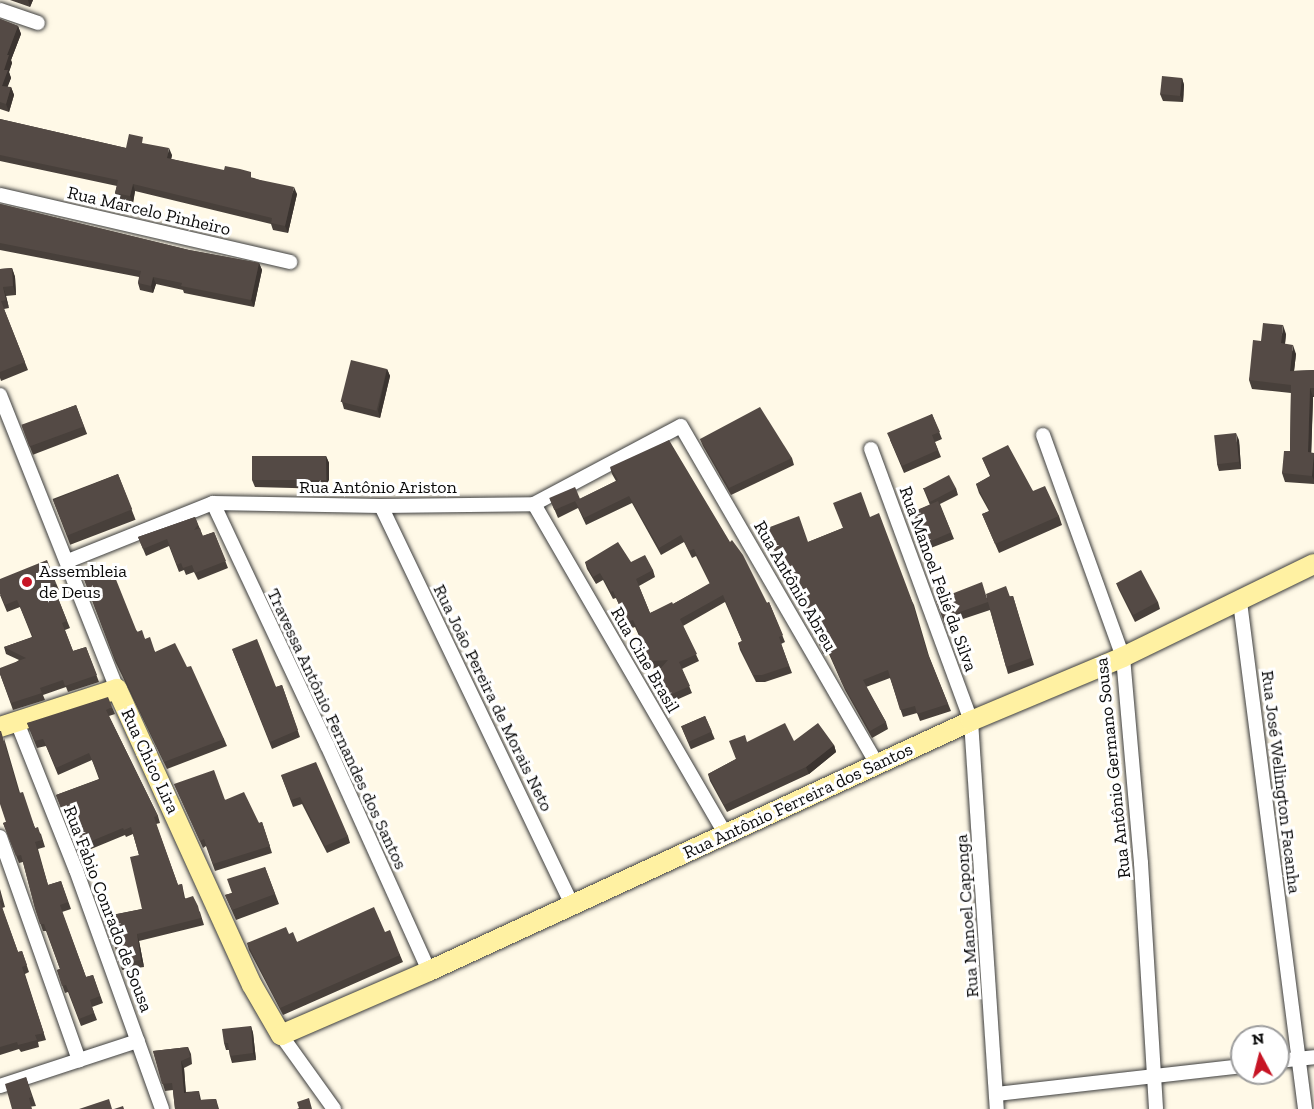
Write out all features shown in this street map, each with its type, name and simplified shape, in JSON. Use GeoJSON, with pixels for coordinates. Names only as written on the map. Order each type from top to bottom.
{"type":"FeatureCollection","features":[{"type":"Feature","properties":{"kind":"street"},"geometry":{"type":"LineString","coordinates":[[0,10],[38,23]]}},
{"type":"Feature","properties":{"kind":"street","name":"Rua Marcelo Pinheiro"},"geometry":{"type":"LineString","coordinates":[[0,195],[290,262]]}},
{"type":"Feature","properties":{"kind":"street","name":"Rua Chico Lira"},"geometry":{"type":"LineString","coordinates":[[0,396],[68,561],[117,689],[252,985],[282,1035],[334,1109]]}},
{"type":"Feature","properties":{"kind":"street","name":"Rua Antônio Ariston"},"geometry":{"type":"LineString","coordinates":[[68,561],[213,503],[381,507],[534,504],[681,426]]}},
{"type":"Feature","properties":{"kind":"street","name":"Rua Antônio Abreu"},"geometry":{"type":"LineString","coordinates":[[681,426],[877,764]]}},
{"type":"Feature","properties":{"kind":"street","name":"Rua Antônio Germano Sousa"},"geometry":{"type":"LineString","coordinates":[[1043,435],[1123,657],[1141,863],[1156,1109]]}},
{"type":"Feature","properties":{"kind":"street","name":"Rua Manoel Felié da Silva"},"geometry":{"type":"LineString","coordinates":[[871,449],[971,721]]}},
{"type":"Feature","properties":{"kind":"street","name":"Travessa Antônio Fernandes dos Santos"},"geometry":{"type":"LineString","coordinates":[[213,503],[332,755],[429,971]]}},
{"type":"Feature","properties":{"kind":"street","name":"Rua Cine Brasil"},"geometry":{"type":"LineString","coordinates":[[534,504],[726,835]]}},
{"type":"Feature","properties":{"kind":"street","name":"Rua João Pereira de Morais Neto"},"geometry":{"type":"LineString","coordinates":[[381,507],[572,905]]}},
{"type":"Feature","properties":{"kind":"street","name":"Rua Antônio Ferreira dos Santos"},"geometry":{"type":"LineString","coordinates":[[282,1035],[429,971],[971,721],[1123,657],[1314,564]]}},
{"type":"Feature","properties":{"kind":"street","name":"Rua José Wellington Facanha"},"geometry":{"type":"LineString","coordinates":[[1240,602],[1305,1109]]}},
{"type":"Feature","properties":{"kind":"street"},"geometry":{"type":"LineString","coordinates":[[9,725],[117,689]]}},
{"type":"Feature","properties":{"kind":"street","name":"Rua Manoel Caponga"},"geometry":{"type":"LineString","coordinates":[[971,721],[997,1109]]}},
{"type":"Feature","properties":{"kind":"street","name":"Rua Fabio Conrado de Sousa"},"geometry":{"type":"LineString","coordinates":[[9,725],[138,1041],[162,1109]]}},
{"type":"Feature","properties":{"kind":"street"},"geometry":{"type":"LineString","coordinates":[[0,837],[79,1060]]}},
{"type":"Feature","properties":{"kind":"street"},"geometry":{"type":"LineString","coordinates":[[0,1086],[138,1041]]}},
{"type":"Feature","properties":{"kind":"street"},"geometry":{"type":"LineString","coordinates":[[1290,1060],[1314,1057]]}},
{"type":"Feature","properties":{"kind":"street"},"geometry":{"type":"LineString","coordinates":[[997,1094],[1230,1067]]}},
{"type":"Feature","properties":{"kind":"building"},"geometry":{"type":"Polygon","coordinates":[[[0,19],[18,26],[4,70],[8,70],[2,86],[11,87],[6,104],[0,102],[0,19]]]}},
{"type":"Feature","properties":{"kind":"building"},"geometry":{"type":"Polygon","coordinates":[[[1162,76],[1182,78],[1180,96],[1160,94],[1162,76]]]}},
{"type":"Feature","properties":{"kind":"building"},"geometry":{"type":"Polygon","coordinates":[[[0,119],[126,148],[129,134],[143,137],[142,143],[169,148],[167,158],[224,170],[225,166],[240,169],[251,172],[251,178],[294,187],[285,226],[271,223],[272,218],[133,184],[130,196],[115,193],[118,180],[0,155],[0,119]]]}},
{"type":"Feature","properties":{"kind":"building"},"geometry":{"type":"Polygon","coordinates":[[[0,204],[189,250],[259,263],[251,300],[181,286],[182,283],[153,277],[151,286],[138,283],[141,271],[0,243],[0,204]]]}},
{"type":"Feature","properties":{"kind":"building"},"geometry":{"type":"Polygon","coordinates":[[[12,268],[13,286],[3,287],[6,300],[1,301],[25,362],[0,372],[0,269],[12,268]]]}},
{"type":"Feature","properties":{"kind":"building"},"geometry":{"type":"Polygon","coordinates":[[[1263,323],[1283,325],[1281,343],[1293,345],[1290,371],[1314,370],[1314,388],[1310,388],[1308,452],[1314,453],[1312,476],[1282,473],[1284,451],[1290,451],[1291,385],[1249,380],[1253,340],[1261,341],[1263,323]]]}},
{"type":"Feature","properties":{"kind":"building"},"geometry":{"type":"Polygon","coordinates":[[[351,360],[387,369],[376,411],[341,402],[351,360]]]}},
{"type":"Feature","properties":{"kind":"building"},"geometry":{"type":"Polygon","coordinates":[[[76,405],[84,427],[29,446],[21,425],[76,405]]]}},
{"type":"Feature","properties":{"kind":"building"},"geometry":{"type":"Polygon","coordinates":[[[760,407],[792,458],[729,488],[700,439],[760,407]]]}},
{"type":"Feature","properties":{"kind":"building"},"geometry":{"type":"Polygon","coordinates":[[[932,414],[940,432],[932,435],[938,450],[902,466],[887,433],[932,414]]]}},
{"type":"Feature","properties":{"kind":"building"},"geometry":{"type":"Polygon","coordinates":[[[1236,433],[1239,462],[1217,464],[1214,435],[1236,433]]]}},
{"type":"Feature","properties":{"kind":"building"},"geometry":{"type":"Polygon","coordinates":[[[669,440],[730,542],[732,540],[743,555],[767,603],[769,602],[783,635],[779,637],[789,666],[762,675],[753,675],[738,643],[742,641],[723,595],[680,619],[697,654],[679,662],[690,686],[663,698],[653,677],[668,660],[642,662],[637,652],[646,648],[633,620],[627,622],[613,591],[611,592],[600,573],[593,577],[585,562],[618,542],[631,562],[645,555],[653,570],[636,579],[650,613],[672,602],[673,604],[710,583],[694,549],[689,551],[681,535],[659,548],[629,496],[584,518],[575,501],[618,480],[610,467],[669,440]]]}},
{"type":"Feature","properties":{"kind":"building"},"geometry":{"type":"Polygon","coordinates":[[[1008,445],[1033,491],[1045,486],[1059,516],[995,544],[982,514],[990,511],[976,484],[991,476],[982,458],[1008,445]]]}},
{"type":"Feature","properties":{"kind":"building"},"geometry":{"type":"Polygon","coordinates":[[[252,456],[326,456],[326,480],[252,480],[252,456]]]}},
{"type":"Feature","properties":{"kind":"building"},"geometry":{"type":"Polygon","coordinates":[[[118,474],[132,509],[67,535],[53,500],[118,474]]]}},
{"type":"Feature","properties":{"kind":"building"},"geometry":{"type":"Polygon","coordinates":[[[949,475],[956,488],[930,502],[923,489],[949,475]]]}},
{"type":"Feature","properties":{"kind":"building"},"geometry":{"type":"Polygon","coordinates":[[[575,487],[580,499],[554,510],[549,498],[575,487]]]}},
{"type":"Feature","properties":{"kind":"building"},"geometry":{"type":"Polygon","coordinates":[[[861,492],[870,517],[879,513],[911,598],[927,652],[948,704],[917,714],[915,706],[900,710],[888,670],[863,680],[886,722],[870,731],[842,683],[826,645],[821,647],[788,583],[785,584],[762,530],[799,516],[808,542],[843,528],[833,503],[861,492]]]}},
{"type":"Feature","properties":{"kind":"building"},"geometry":{"type":"Polygon","coordinates":[[[938,501],[951,532],[921,545],[908,514],[938,501]]]}},
{"type":"Feature","properties":{"kind":"building"},"geometry":{"type":"Polygon","coordinates":[[[195,517],[198,525],[194,530],[200,528],[202,536],[214,532],[226,561],[195,573],[192,565],[183,568],[181,563],[177,565],[167,539],[143,549],[138,537],[195,517]]]}},
{"type":"Feature","properties":{"kind":"building"},"geometry":{"type":"Polygon","coordinates":[[[47,560],[56,583],[53,585],[67,621],[62,623],[73,651],[86,647],[97,675],[65,686],[63,680],[40,688],[42,693],[11,703],[0,668],[26,658],[4,647],[33,637],[17,600],[5,605],[0,594],[0,579],[47,560]]]}},
{"type":"Feature","properties":{"kind":"building"},"geometry":{"type":"Polygon","coordinates":[[[111,567],[137,632],[142,630],[145,639],[150,637],[155,652],[175,643],[187,667],[191,666],[224,739],[164,762],[113,654],[84,579],[111,567]]]}},
{"type":"Feature","properties":{"kind":"building"},"geometry":{"type":"Polygon","coordinates":[[[1141,570],[1158,602],[1133,615],[1116,583],[1141,570]]]}},
{"type":"Feature","properties":{"kind":"building"},"geometry":{"type":"Polygon","coordinates":[[[982,582],[988,602],[943,618],[936,600],[982,582]]]}},
{"type":"Feature","properties":{"kind":"building"},"geometry":{"type":"Polygon","coordinates":[[[1006,586],[1010,597],[1013,596],[1031,658],[1006,667],[986,594],[1006,586]]]}},
{"type":"Feature","properties":{"kind":"building"},"geometry":{"type":"Polygon","coordinates":[[[257,639],[276,687],[282,685],[298,730],[270,742],[232,649],[257,639]]]}},
{"type":"Feature","properties":{"kind":"building"},"geometry":{"type":"Polygon","coordinates":[[[108,697],[112,707],[106,710],[158,816],[154,817],[178,885],[182,884],[184,899],[193,896],[201,918],[137,934],[141,960],[119,963],[113,939],[102,917],[142,909],[130,857],[139,855],[131,827],[124,830],[123,828],[77,847],[56,795],[100,779],[89,753],[56,768],[43,739],[35,741],[27,723],[108,697]]]}},
{"type":"Feature","properties":{"kind":"building"},"geometry":{"type":"Polygon","coordinates":[[[705,716],[712,732],[688,742],[681,727],[705,716]]]}},
{"type":"Feature","properties":{"kind":"building"},"geometry":{"type":"Polygon","coordinates":[[[785,723],[794,741],[818,723],[834,745],[806,767],[724,805],[708,774],[736,759],[729,741],[745,735],[747,742],[785,723]]]}},
{"type":"Feature","properties":{"kind":"building"},"geometry":{"type":"Polygon","coordinates":[[[0,731],[19,793],[23,792],[35,828],[38,827],[42,840],[35,842],[48,885],[61,881],[68,902],[60,905],[86,977],[93,975],[100,996],[90,1000],[94,1013],[79,1019],[66,985],[62,986],[57,970],[60,969],[44,924],[40,924],[21,855],[16,856],[3,823],[6,822],[0,804],[0,731]]]}},
{"type":"Feature","properties":{"kind":"building"},"geometry":{"type":"Polygon","coordinates":[[[316,762],[348,836],[325,846],[300,797],[291,800],[281,775],[316,762]]]}},
{"type":"Feature","properties":{"kind":"building"},"geometry":{"type":"Polygon","coordinates":[[[214,770],[225,800],[244,792],[259,823],[262,822],[270,846],[213,864],[204,839],[200,841],[174,784],[214,770]]]}},
{"type":"Feature","properties":{"kind":"building"},"geometry":{"type":"Polygon","coordinates":[[[265,867],[275,894],[232,910],[225,895],[232,893],[227,879],[265,867]]]}},
{"type":"Feature","properties":{"kind":"building"},"geometry":{"type":"Polygon","coordinates":[[[0,901],[18,952],[22,951],[27,965],[22,967],[44,1033],[35,1035],[37,1040],[0,1047],[0,901]]]}},
{"type":"Feature","properties":{"kind":"building"},"geometry":{"type":"Polygon","coordinates":[[[374,907],[385,932],[390,930],[400,955],[280,1008],[247,943],[286,927],[289,934],[293,932],[297,942],[374,907]]]}},
{"type":"Feature","properties":{"kind":"building"},"geometry":{"type":"Polygon","coordinates":[[[251,1026],[253,1053],[230,1056],[228,1043],[224,1043],[222,1029],[251,1026]]]}},
{"type":"Feature","properties":{"kind":"building"},"geometry":{"type":"Polygon","coordinates":[[[188,1047],[190,1057],[181,1061],[184,1093],[199,1091],[199,1100],[216,1099],[218,1109],[175,1109],[172,1083],[162,1084],[153,1051],[188,1047]]]}},
{"type":"Feature","properties":{"kind":"building"},"geometry":{"type":"Polygon","coordinates":[[[26,1077],[32,1097],[29,1098],[32,1109],[12,1109],[5,1084],[26,1077]]]}},
{"type":"Feature","properties":{"kind":"building"},"geometry":{"type":"Polygon","coordinates":[[[309,1098],[312,1109],[297,1109],[299,1108],[297,1102],[309,1098]]]}},
{"type":"Feature","properties":{"kind":"building"},"geometry":{"type":"Polygon","coordinates":[[[109,1099],[112,1109],[79,1109],[109,1099]]]}},
{"type":"Feature","properties":{"kind":"place","name":"Assembleia de Deus"},"geometry":{"type":"Point","coordinates":[27,582]}}]}
